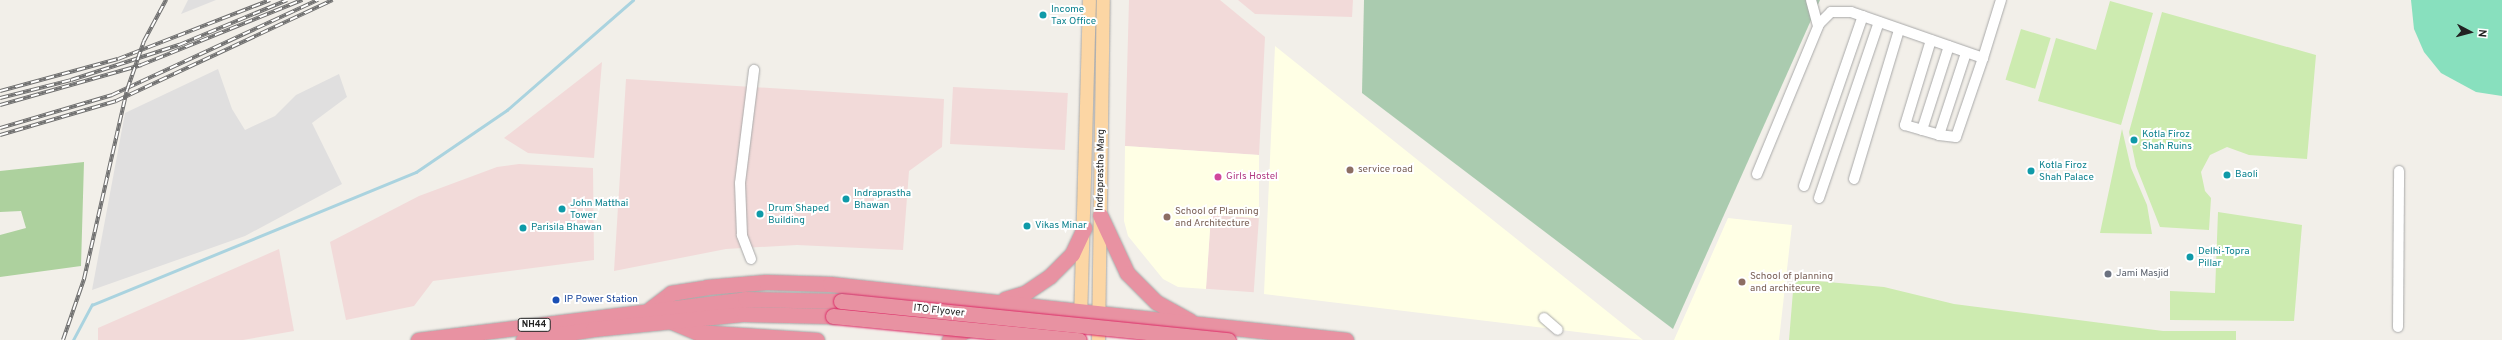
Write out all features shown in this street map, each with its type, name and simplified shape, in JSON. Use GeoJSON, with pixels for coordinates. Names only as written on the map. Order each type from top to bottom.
{"type":"FeatureCollection","features":[{"type":"Feature","properties":{"kind":"highway"},"geometry":{"type":"LineString","coordinates":[[1100,215],[1127,273],[1156,302],[1195,324]]}},
{"type":"Feature","properties":{"kind":"highway"},"geometry":{"type":"LineString","coordinates":[[999,301],[1025,293],[1050,276],[1072,254],[1084,228]]}},
{"type":"Feature","properties":{"kind":"highway"},"geometry":{"type":"LineString","coordinates":[[650,309],[671,292],[766,282],[830,284],[999,301],[1099,314],[1346,340]]}},
{"type":"Feature","properties":{"kind":"highway","name":"ITO Flyover"},"geometry":{"type":"LineString","coordinates":[[650,309],[745,299],[841,301],[1228,340]]}},
{"type":"Feature","properties":{"kind":"highway"},"geometry":{"type":"LineString","coordinates":[[999,301],[1004,326],[1002,340]]}},
{"type":"Feature","properties":{"kind":"highway","name":"NH44"},"geometry":{"type":"LineString","coordinates":[[418,340],[650,309]]}},
{"type":"Feature","properties":{"kind":"highway","name":"ITO Flyover"},"geometry":{"type":"LineString","coordinates":[[669,320],[744,314],[833,316],[1079,340]]}},
{"type":"Feature","properties":{"kind":"highway"},"geometry":{"type":"LineString","coordinates":[[669,320],[696,332],[817,340]]}},
{"type":"Feature","properties":{"kind":"highway","name":"NH44"},"geometry":{"type":"LineString","coordinates":[[523,340],[669,320]]}},
{"type":"Feature","properties":{"kind":"highway"},"geometry":{"type":"LineString","coordinates":[[949,340],[968,329]]}},
{"type":"Feature","properties":{"kind":"main road","name":"Indraprastha Marg"},"geometry":{"type":"LineString","coordinates":[[1079,340],[1084,228],[1089,0]]}},
{"type":"Feature","properties":{"kind":"main road","name":"Indraprastha Marg"},"geometry":{"type":"LineString","coordinates":[[1098,340],[1103,0]]}},
{"type":"Feature","properties":{"kind":"street"},"geometry":{"type":"LineString","coordinates":[[1811,0],[1818,26]]}},
{"type":"Feature","properties":{"kind":"street"},"geometry":{"type":"LineString","coordinates":[[1931,40],[1904,122],[1922,130],[1939,135],[1956,137],[2001,0]]}},
{"type":"Feature","properties":{"kind":"street"},"geometry":{"type":"LineString","coordinates":[[1758,174],[1818,26],[1831,12],[1851,12],[1899,30],[1983,58]]}},
{"type":"Feature","properties":{"kind":"street"},"geometry":{"type":"LineString","coordinates":[[1804,186],[1862,16]]}},
{"type":"Feature","properties":{"kind":"street"},"geometry":{"type":"LineString","coordinates":[[1819,198],[1879,22]]}},
{"type":"Feature","properties":{"kind":"street"},"geometry":{"type":"LineString","coordinates":[[1854,179],[1899,30]]}},
{"type":"Feature","properties":{"kind":"street"},"geometry":{"type":"LineString","coordinates":[[1922,130],[1949,46]]}},
{"type":"Feature","properties":{"kind":"street"},"geometry":{"type":"LineString","coordinates":[[1939,135],[1966,53]]}},
{"type":"Feature","properties":{"kind":"street"},"geometry":{"type":"LineString","coordinates":[[751,259],[742,235],[740,183],[754,70]]}},
{"type":"Feature","properties":{"kind":"street"},"geometry":{"type":"LineString","coordinates":[[2398,327],[2399,171]]}},
{"type":"Feature","properties":{"kind":"street"},"geometry":{"type":"LineString","coordinates":[[1544,318],[1558,330]]}},
{"type":"Feature","properties":{"kind":"shaded area"},"geometry":{"type":"Polygon","coordinates":[[[188,0],[216,0],[181,14],[188,0]]]}},
{"type":"Feature","properties":{"kind":"shaded area"},"geometry":{"type":"Polygon","coordinates":[[[1129,0],[1220,0],[1265,37],[1259,155],[1125,146],[1129,0]]]}},
{"type":"Feature","properties":{"kind":"shaded area"},"geometry":{"type":"Polygon","coordinates":[[[1238,0],[1353,0],[1352,17],[1255,14],[1238,0]]]}},
{"type":"Feature","properties":{"kind":"shaded area"},"geometry":{"type":"Polygon","coordinates":[[[1364,0],[1820,0],[1673,329],[1362,93],[1364,0]]]}},
{"type":"Feature","properties":{"kind":"shaded area","name":"service road"},"geometry":{"type":"Polygon","coordinates":[[[1275,46],[1643,340],[1264,294],[1275,46]]]}},
{"type":"Feature","properties":{"kind":"shaded area"},"geometry":{"type":"Polygon","coordinates":[[[602,62],[594,158],[528,153],[504,138],[602,62]]]}},
{"type":"Feature","properties":{"kind":"shaded area"},"geometry":{"type":"Polygon","coordinates":[[[218,69],[232,109],[245,130],[275,116],[296,95],[339,74],[347,97],[312,123],[342,184],[245,236],[92,290],[125,113],[218,69]]]}},
{"type":"Feature","properties":{"kind":"shaded area"},"geometry":{"type":"Polygon","coordinates":[[[626,79],[944,99],[942,147],[909,171],[903,250],[797,245],[726,249],[614,271],[626,79]]]}},
{"type":"Feature","properties":{"kind":"shaded area"},"geometry":{"type":"Polygon","coordinates":[[[953,87],[1068,93],[1065,150],[950,144],[953,87]]]}},
{"type":"Feature","properties":{"kind":"shaded area","name":"School of Planning and Architecture"},"geometry":{"type":"Polygon","coordinates":[[[1125,146],[1259,155],[1259,218],[1211,215],[1206,289],[1178,287],[1163,279],[1128,236],[1124,221],[1125,146]]]}},
{"type":"Feature","properties":{"kind":"shaded area"},"geometry":{"type":"Polygon","coordinates":[[[519,164],[593,168],[594,260],[433,281],[414,306],[346,320],[330,242],[419,196],[497,167],[519,164]]]}},
{"type":"Feature","properties":{"kind":"shaded area"},"geometry":{"type":"Polygon","coordinates":[[[1211,215],[1259,218],[1254,292],[1206,289],[1211,215]]]}},
{"type":"Feature","properties":{"kind":"shaded area","name":"School of planning and architecure"},"geometry":{"type":"Polygon","coordinates":[[[1728,218],[1792,225],[1779,340],[1674,340],[1728,218]]]}},
{"type":"Feature","properties":{"kind":"shaded area"},"geometry":{"type":"Polygon","coordinates":[[[279,249],[294,331],[243,340],[98,340],[98,328],[279,249]]]}},
{"type":"Feature","properties":{"kind":"green space"},"geometry":{"type":"Polygon","coordinates":[[[2411,0],[2502,0],[2502,96],[2476,92],[2441,73],[2424,52],[2414,29],[2411,0]]]}},
{"type":"Feature","properties":{"kind":"green space"},"geometry":{"type":"Polygon","coordinates":[[[2110,1],[2153,13],[2121,125],[2038,101],[2056,38],[2096,50],[2110,1]]]}},
{"type":"Feature","properties":{"kind":"green space"},"geometry":{"type":"Polygon","coordinates":[[[2162,12],[2316,55],[2307,159],[2249,155],[2227,147],[2210,155],[2201,172],[2205,191],[2211,198],[2209,230],[2160,227],[2136,166],[2129,132],[2162,12]]]}},
{"type":"Feature","properties":{"kind":"green space"},"geometry":{"type":"Polygon","coordinates":[[[2021,29],[2051,38],[2035,89],[2006,80],[2021,29]]]}},
{"type":"Feature","properties":{"kind":"green space"},"geometry":{"type":"Polygon","coordinates":[[[2122,129],[2131,168],[2147,205],[2152,234],[2100,233],[2122,129]]]}},
{"type":"Feature","properties":{"kind":"green space"},"geometry":{"type":"Polygon","coordinates":[[[84,162],[81,266],[0,277],[0,235],[26,228],[21,211],[0,212],[0,171],[84,162]]]}},
{"type":"Feature","properties":{"kind":"green space"},"geometry":{"type":"Polygon","coordinates":[[[2218,212],[2302,225],[2294,321],[2170,320],[2170,291],[2215,293],[2218,212]]]}},
{"type":"Feature","properties":{"kind":"green space"},"geometry":{"type":"Polygon","coordinates":[[[1794,279],[1884,287],[1954,304],[2163,331],[2236,331],[2236,340],[1789,340],[1794,279]]]}},
{"type":"Feature","properties":{"kind":"waterway"},"geometry":{"type":"LineString","coordinates":[[73,340],[92,305],[416,172],[507,110],[633,0]]}},
{"type":"Feature","properties":{"kind":"railway"},"geometry":{"type":"LineString","coordinates":[[63,340],[84,279],[127,90],[144,41],[166,0]]}},
{"type":"Feature","properties":{"kind":"railway"},"geometry":{"type":"LineString","coordinates":[[0,91],[118,59],[270,0]]}},
{"type":"Feature","properties":{"kind":"railway"},"geometry":{"type":"LineString","coordinates":[[0,98],[71,80],[179,45],[287,0]]}},
{"type":"Feature","properties":{"kind":"railway"},"geometry":{"type":"LineString","coordinates":[[0,105],[141,65],[302,0]]}},
{"type":"Feature","properties":{"kind":"railway"},"geometry":{"type":"LineString","coordinates":[[0,128],[112,95],[318,0]]}},
{"type":"Feature","properties":{"kind":"railway"},"geometry":{"type":"LineString","coordinates":[[0,135],[116,101],[333,0]]}},
{"type":"Feature","properties":{"kind":"place","name":"Income Tax Office"},"geometry":{"type":"Point","coordinates":[1043,15]}},
{"type":"Feature","properties":{"kind":"place","name":"Kotla Firoz Shah Ruins"},"geometry":{"type":"Point","coordinates":[2134,140]}},
{"type":"Feature","properties":{"kind":"place","name":"service road"},"geometry":{"type":"Point","coordinates":[1350,170]}},
{"type":"Feature","properties":{"kind":"place","name":"Kotla Firoz Shah Palace"},"geometry":{"type":"Point","coordinates":[2031,171]}},
{"type":"Feature","properties":{"kind":"place","name":"Baoli"},"geometry":{"type":"Point","coordinates":[2227,175]}},
{"type":"Feature","properties":{"kind":"place","name":"Girls Hostel"},"geometry":{"type":"Point","coordinates":[1218,177]}},
{"type":"Feature","properties":{"kind":"place","name":"Indraprastha Bhawan"},"geometry":{"type":"Point","coordinates":[846,199]}},
{"type":"Feature","properties":{"kind":"place","name":"John Matthai Tower"},"geometry":{"type":"Point","coordinates":[562,209]}},
{"type":"Feature","properties":{"kind":"place","name":"Drum Shaped Building"},"geometry":{"type":"Point","coordinates":[760,214]}},
{"type":"Feature","properties":{"kind":"place","name":"School of Planning and Architecture"},"geometry":{"type":"Point","coordinates":[1167,217]}},
{"type":"Feature","properties":{"kind":"place","name":"Vikas Minar"},"geometry":{"type":"Point","coordinates":[1027,226]}},
{"type":"Feature","properties":{"kind":"place","name":"Parisila Bhawan"},"geometry":{"type":"Point","coordinates":[523,228]}},
{"type":"Feature","properties":{"kind":"place","name":"Delhi-Topra Pillar"},"geometry":{"type":"Point","coordinates":[2190,257]}},
{"type":"Feature","properties":{"kind":"place","name":"Jami Masjid"},"geometry":{"type":"Point","coordinates":[2108,274]}},
{"type":"Feature","properties":{"kind":"place","name":"School of planning and architecure"},"geometry":{"type":"Point","coordinates":[1742,282]}},
{"type":"Feature","properties":{"kind":"place","name":"IP Power Station"},"geometry":{"type":"Point","coordinates":[556,300]}}]}
